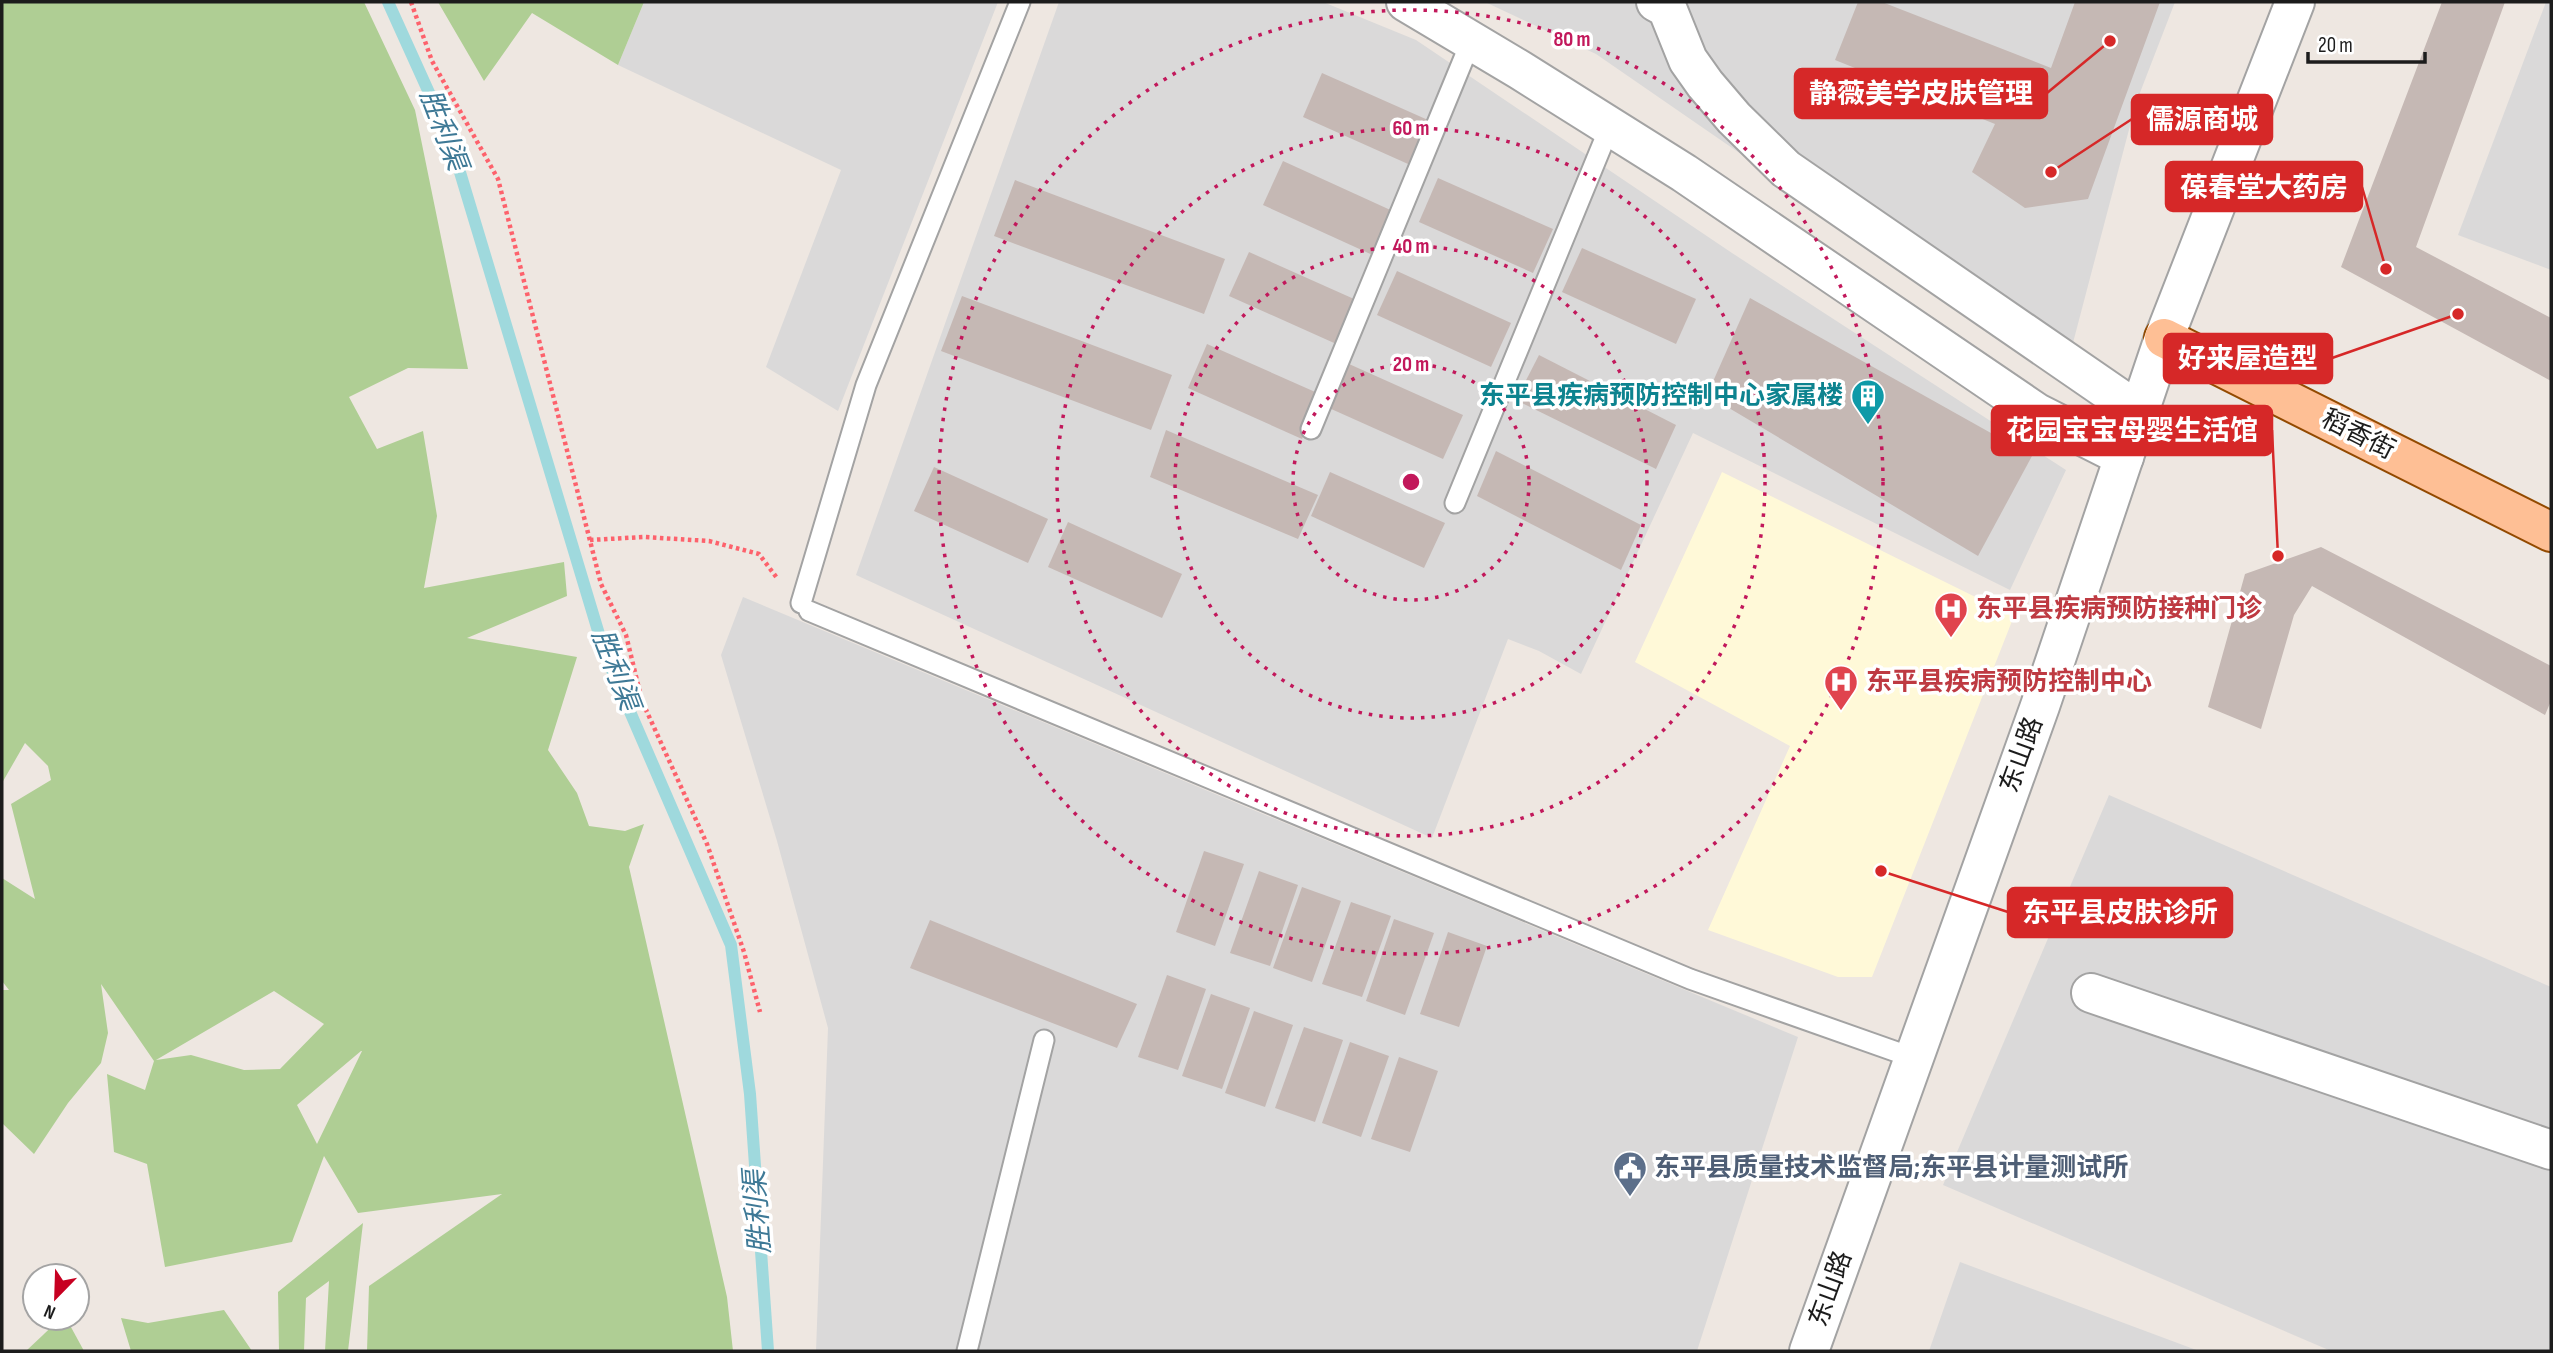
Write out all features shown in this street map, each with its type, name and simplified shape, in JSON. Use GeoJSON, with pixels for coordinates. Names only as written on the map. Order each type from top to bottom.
{"type":"FeatureCollection","features":[{"type":"Feature","properties":{"kind":"main road","name":"稻香街"},"geometry":{"type":"LineString","coordinates":[[2164,338],[2551,532]]}},
{"type":"Feature","properties":{"kind":"street"},"geometry":{"type":"LineString","coordinates":[[1406,2],[1684,173],[2037,413],[2124,457]]}},
{"type":"Feature","properties":{"kind":"street","name":"东山路"},"geometry":{"type":"LineString","coordinates":[[1808,1351],[2040,706],[2164,338],[2295,2]]}},
{"type":"Feature","properties":{"kind":"street"},"geometry":{"type":"LineString","coordinates":[[1666,4],[1688,60],[1705,84],[1734,118],[1786,169],[2139,412]]}},
{"type":"Feature","properties":{"kind":"street"},"geometry":{"type":"LineString","coordinates":[[2091,993],[2551,1150]]}},
{"type":"Feature","properties":{"kind":"lane"},"geometry":{"type":"LineString","coordinates":[[1020,2],[866,385],[805,607],[1690,979],[1914,1058]]}},
{"type":"Feature","properties":{"kind":"lane"},"geometry":{"type":"LineString","coordinates":[[1311,429],[1471,41]]}},
{"type":"Feature","properties":{"kind":"lane"},"geometry":{"type":"LineString","coordinates":[[1455,503],[1610,126]]}},
{"type":"Feature","properties":{"kind":"lane"},"geometry":{"type":"LineString","coordinates":[[967,1351],[1044,1040]]}},
{"type":"Feature","properties":{"kind":"path"},"geometry":{"type":"LineString","coordinates":[[411,2],[432,61],[498,179],[601,584],[626,635],[642,701],[706,844],[744,952],[760,1013]]}},
{"type":"Feature","properties":{"kind":"path"},"geometry":{"type":"LineString","coordinates":[[589,540],[644,537],[709,541],[760,554],[780,582],[805,607]]}},
{"type":"Feature","properties":{"kind":"shaded area"},"geometry":{"type":"Polygon","coordinates":[[[644,2],[998,2],[838,411],[766,367],[841,170],[618,65],[644,2]]]}},
{"type":"Feature","properties":{"kind":"shaded area"},"geometry":{"type":"Polygon","coordinates":[[[1059,2],[1323,2],[1416,40],[1732,253],[2066,470],[2010,590],[1693,433],[1581,674],[1539,651],[1508,639],[1432,838],[856,575],[1059,2]]]}},
{"type":"Feature","properties":{"kind":"shaded area"},"geometry":{"type":"Polygon","coordinates":[[[1485,2],[2175,2],[2136,103],[2064,377],[1596,54],[1485,2]]]}},
{"type":"Feature","properties":{"kind":"shaded area"},"geometry":{"type":"Polygon","coordinates":[[[2546,2],[2551,2],[2551,270],[2458,235],[2546,2]]]}},
{"type":"Feature","properties":{"kind":"shaded area"},"geometry":{"type":"Polygon","coordinates":[[[1722,472],[2014,616],[1872,977],[1838,977],[1708,930],[1790,746],[1635,662],[1722,472]]]}},
{"type":"Feature","properties":{"kind":"shaded area"},"geometry":{"type":"Polygon","coordinates":[[[743,597],[1798,1037],[1697,1351],[816,1351],[828,1028],[777,841],[721,655],[743,597]]]}},
{"type":"Feature","properties":{"kind":"shaded area"},"geometry":{"type":"Polygon","coordinates":[[[2109,795],[2551,987],[2551,1351],[2331,1351],[1943,1185],[2109,795]]]}},
{"type":"Feature","properties":{"kind":"shaded area"},"geometry":{"type":"Polygon","coordinates":[[[1960,1262],[2199,1351],[1929,1351],[1960,1262]]]}},
{"type":"Feature","properties":{"kind":"green space"},"geometry":{"type":"Polygon","coordinates":[[[2,2],[364,2],[415,110],[468,369],[408,368],[349,397],[377,449],[423,431],[437,516],[424,588],[564,562],[567,596],[467,638],[577,657],[548,750],[577,793],[589,826],[625,831],[644,824],[629,867],[727,1297],[733,1351],[367,1351],[369,1286],[502,1194],[358,1213],[324,1156],[292,1242],[165,1267],[147,1164],[114,1152],[107,1074],[145,1090],[154,1061],[101,984],[108,1033],[101,1063],[68,1103],[34,1154],[2,1123],[2,990],[9,990],[2,981],[2,878],[35,899],[11,804],[51,780],[48,766],[25,743],[2,783],[2,2]],[[274,991],[156,1060],[191,1055],[244,1070],[280,1069],[324,1024],[274,991]],[[362,1051],[297,1105],[317,1144],[362,1051]]]}},
{"type":"Feature","properties":{"kind":"green space"},"geometry":{"type":"Polygon","coordinates":[[[438,2],[644,2],[618,65],[532,13],[484,81],[438,2]]]}},
{"type":"Feature","properties":{"kind":"green space"},"geometry":{"type":"Polygon","coordinates":[[[363,1223],[348,1351],[325,1351],[329,1281],[306,1298],[304,1351],[279,1351],[278,1292],[363,1223]]]}},
{"type":"Feature","properties":{"kind":"green space"},"geometry":{"type":"Polygon","coordinates":[[[224,1310],[252,1351],[131,1351],[121,1318],[148,1323],[224,1310]]]}},
{"type":"Feature","properties":{"kind":"green space"},"geometry":{"type":"Polygon","coordinates":[[[46,1332],[74,1332],[84,1351],[26,1351],[46,1332]]]}},
{"type":"Feature","properties":{"kind":"building"},"geometry":{"type":"Polygon","coordinates":[[[1858,2],[1882,2],[2051,68],[2075,2],[2160,2],[2088,199],[2025,208],[1972,172],[1995,124],[1835,60],[1858,2]]]}},
{"type":"Feature","properties":{"kind":"building"},"geometry":{"type":"Polygon","coordinates":[[[2442,2],[2505,2],[2416,247],[2551,318],[2551,381],[2341,267],[2442,2]]]}},
{"type":"Feature","properties":{"kind":"building"},"geometry":{"type":"Polygon","coordinates":[[[1322,73],[1437,124],[1417,168],[1303,117],[1322,73]]]}},
{"type":"Feature","properties":{"kind":"building"},"geometry":{"type":"Polygon","coordinates":[[[1283,161],[1397,213],[1377,257],[1263,205],[1283,161]]]}},
{"type":"Feature","properties":{"kind":"building"},"geometry":{"type":"Polygon","coordinates":[[[1438,178],[1553,229],[1533,273],[1419,222],[1438,178]]]}},
{"type":"Feature","properties":{"kind":"building"},"geometry":{"type":"Polygon","coordinates":[[[1015,180],[1225,259],[1204,314],[994,236],[1015,180]]]}},
{"type":"Feature","properties":{"kind":"building"},"geometry":{"type":"Polygon","coordinates":[[[1582,248],[1696,299],[1676,344],[1562,292],[1582,248]]]}},
{"type":"Feature","properties":{"kind":"building"},"geometry":{"type":"Polygon","coordinates":[[[1249,252],[1363,303],[1343,347],[1229,296],[1249,252]]]}},
{"type":"Feature","properties":{"kind":"building"},"geometry":{"type":"Polygon","coordinates":[[[1397,271],[1511,323],[1491,367],[1377,315],[1397,271]]]}},
{"type":"Feature","properties":{"kind":"building"},"geometry":{"type":"Polygon","coordinates":[[[962,296],[1172,375],[1151,430],[941,351],[962,296]]]}},
{"type":"Feature","properties":{"kind":"building","name":"东平县疾病预防控制中心家属楼"},"geometry":{"type":"Polygon","coordinates":[[[1750,298],[2032,456],[1978,556],[1707,395],[1750,298]]]}},
{"type":"Feature","properties":{"kind":"building"},"geometry":{"type":"Polygon","coordinates":[[[1207,344],[1322,395],[1302,439],[1188,388],[1207,344]]]}},
{"type":"Feature","properties":{"kind":"building"},"geometry":{"type":"Polygon","coordinates":[[[1539,355],[1676,425],[1656,469],[1516,400],[1539,355]]]}},
{"type":"Feature","properties":{"kind":"building"},"geometry":{"type":"Polygon","coordinates":[[[1349,364],[1463,415],[1443,459],[1329,408],[1349,364]]]}},
{"type":"Feature","properties":{"kind":"building"},"geometry":{"type":"Polygon","coordinates":[[[1166,430],[1318,495],[1298,539],[1150,477],[1166,430]]]}},
{"type":"Feature","properties":{"kind":"building"},"geometry":{"type":"Polygon","coordinates":[[[1496,451],[1641,525],[1621,570],[1477,496],[1496,451]]]}},
{"type":"Feature","properties":{"kind":"building"},"geometry":{"type":"Polygon","coordinates":[[[934,467],[1048,519],[1028,563],[914,511],[934,467]]]}},
{"type":"Feature","properties":{"kind":"building"},"geometry":{"type":"Polygon","coordinates":[[[1330,472],[1445,523],[1424,568],[1311,516],[1330,472]]]}},
{"type":"Feature","properties":{"kind":"building"},"geometry":{"type":"Polygon","coordinates":[[[1068,522],[1182,574],[1162,618],[1048,567],[1068,522]]]}},
{"type":"Feature","properties":{"kind":"building"},"geometry":{"type":"Polygon","coordinates":[[[2321,547],[2551,666],[2551,701],[2545,715],[2312,586],[2294,615],[2261,729],[2208,707],[2245,574],[2321,547]]]}},
{"type":"Feature","properties":{"kind":"building"},"geometry":{"type":"Polygon","coordinates":[[[1204,851],[1244,864],[1215,946],[1176,932],[1204,851]]]}},
{"type":"Feature","properties":{"kind":"building"},"geometry":{"type":"Polygon","coordinates":[[[1259,871],[1298,885],[1270,966],[1230,953],[1259,871]]]}},
{"type":"Feature","properties":{"kind":"building"},"geometry":{"type":"Polygon","coordinates":[[[1302,887],[1341,901],[1312,982],[1273,968],[1302,887]]]}},
{"type":"Feature","properties":{"kind":"building"},"geometry":{"type":"Polygon","coordinates":[[[1351,902],[1391,916],[1362,997],[1322,984],[1351,902]]]}},
{"type":"Feature","properties":{"kind":"building"},"geometry":{"type":"Polygon","coordinates":[[[1394,919],[1434,933],[1405,1015],[1366,1001],[1394,919]]]}},
{"type":"Feature","properties":{"kind":"building"},"geometry":{"type":"Polygon","coordinates":[[[930,920],[1137,1004],[1117,1048],[910,968],[930,920]]]}},
{"type":"Feature","properties":{"kind":"building"},"geometry":{"type":"Polygon","coordinates":[[[1448,932],[1487,946],[1459,1027],[1420,1014],[1448,932]]]}},
{"type":"Feature","properties":{"kind":"building"},"geometry":{"type":"Polygon","coordinates":[[[1167,975],[1206,989],[1178,1070],[1138,1057],[1167,975]]]}},
{"type":"Feature","properties":{"kind":"building"},"geometry":{"type":"Polygon","coordinates":[[[1211,994],[1250,1008],[1222,1089],[1182,1076],[1211,994]]]}},
{"type":"Feature","properties":{"kind":"building"},"geometry":{"type":"Polygon","coordinates":[[[1254,1011],[1293,1025],[1265,1107],[1225,1093],[1254,1011]]]}},
{"type":"Feature","properties":{"kind":"building"},"geometry":{"type":"Polygon","coordinates":[[[1304,1027],[1343,1040],[1315,1122],[1275,1108],[1304,1027]]]}},
{"type":"Feature","properties":{"kind":"building"},"geometry":{"type":"Polygon","coordinates":[[[1350,1042],[1389,1056],[1361,1137],[1322,1123],[1350,1042]]]}},
{"type":"Feature","properties":{"kind":"building"},"geometry":{"type":"Polygon","coordinates":[[[1399,1057],[1438,1071],[1410,1152],[1371,1139],[1399,1057]]]}},
{"type":"Feature","properties":{"kind":"waterway","name":"胜利渠"},"geometry":{"type":"LineString","coordinates":[[388,2],[450,139],[605,654],[731,945],[750,1094],[768,1351]]}},
{"type":"Feature","properties":{"kind":"place","name":"静薇美学皮肤管理"},"geometry":{"type":"Point","coordinates":[2110,41]}},
{"type":"Feature","properties":{"kind":"place","name":"儒源商城"},"geometry":{"type":"Point","coordinates":[2051,172]}},
{"type":"Feature","properties":{"kind":"place","name":"葆春堂大药房"},"geometry":{"type":"Point","coordinates":[2386,269]}},
{"type":"Feature","properties":{"kind":"place","name":"好来屋造型"},"geometry":{"type":"Point","coordinates":[2458,314]}},
{"type":"Feature","properties":{"kind":"place","name":"东平县疾病预防控制中心家属楼"},"geometry":{"type":"Point","coordinates":[1868,426]}},
{"type":"Feature","properties":{"kind":"place","name":"花园宝宝母婴生活馆"},"geometry":{"type":"Point","coordinates":[2278,556]}},
{"type":"Feature","properties":{"kind":"place","name":"东平县疾病预防接种门诊"},"geometry":{"type":"Point","coordinates":[1951,639]}},
{"type":"Feature","properties":{"kind":"place","name":"东平县疾病预防控制中心"},"geometry":{"type":"Point","coordinates":[1841,712]}},
{"type":"Feature","properties":{"kind":"place","name":"东平县皮肤诊所"},"geometry":{"type":"Point","coordinates":[1881,871]}},
{"type":"Feature","properties":{"kind":"place","name":"东平县质量技术监督局;东平县计量测试所"},"geometry":{"type":"Point","coordinates":[1630,1198]}}]}
